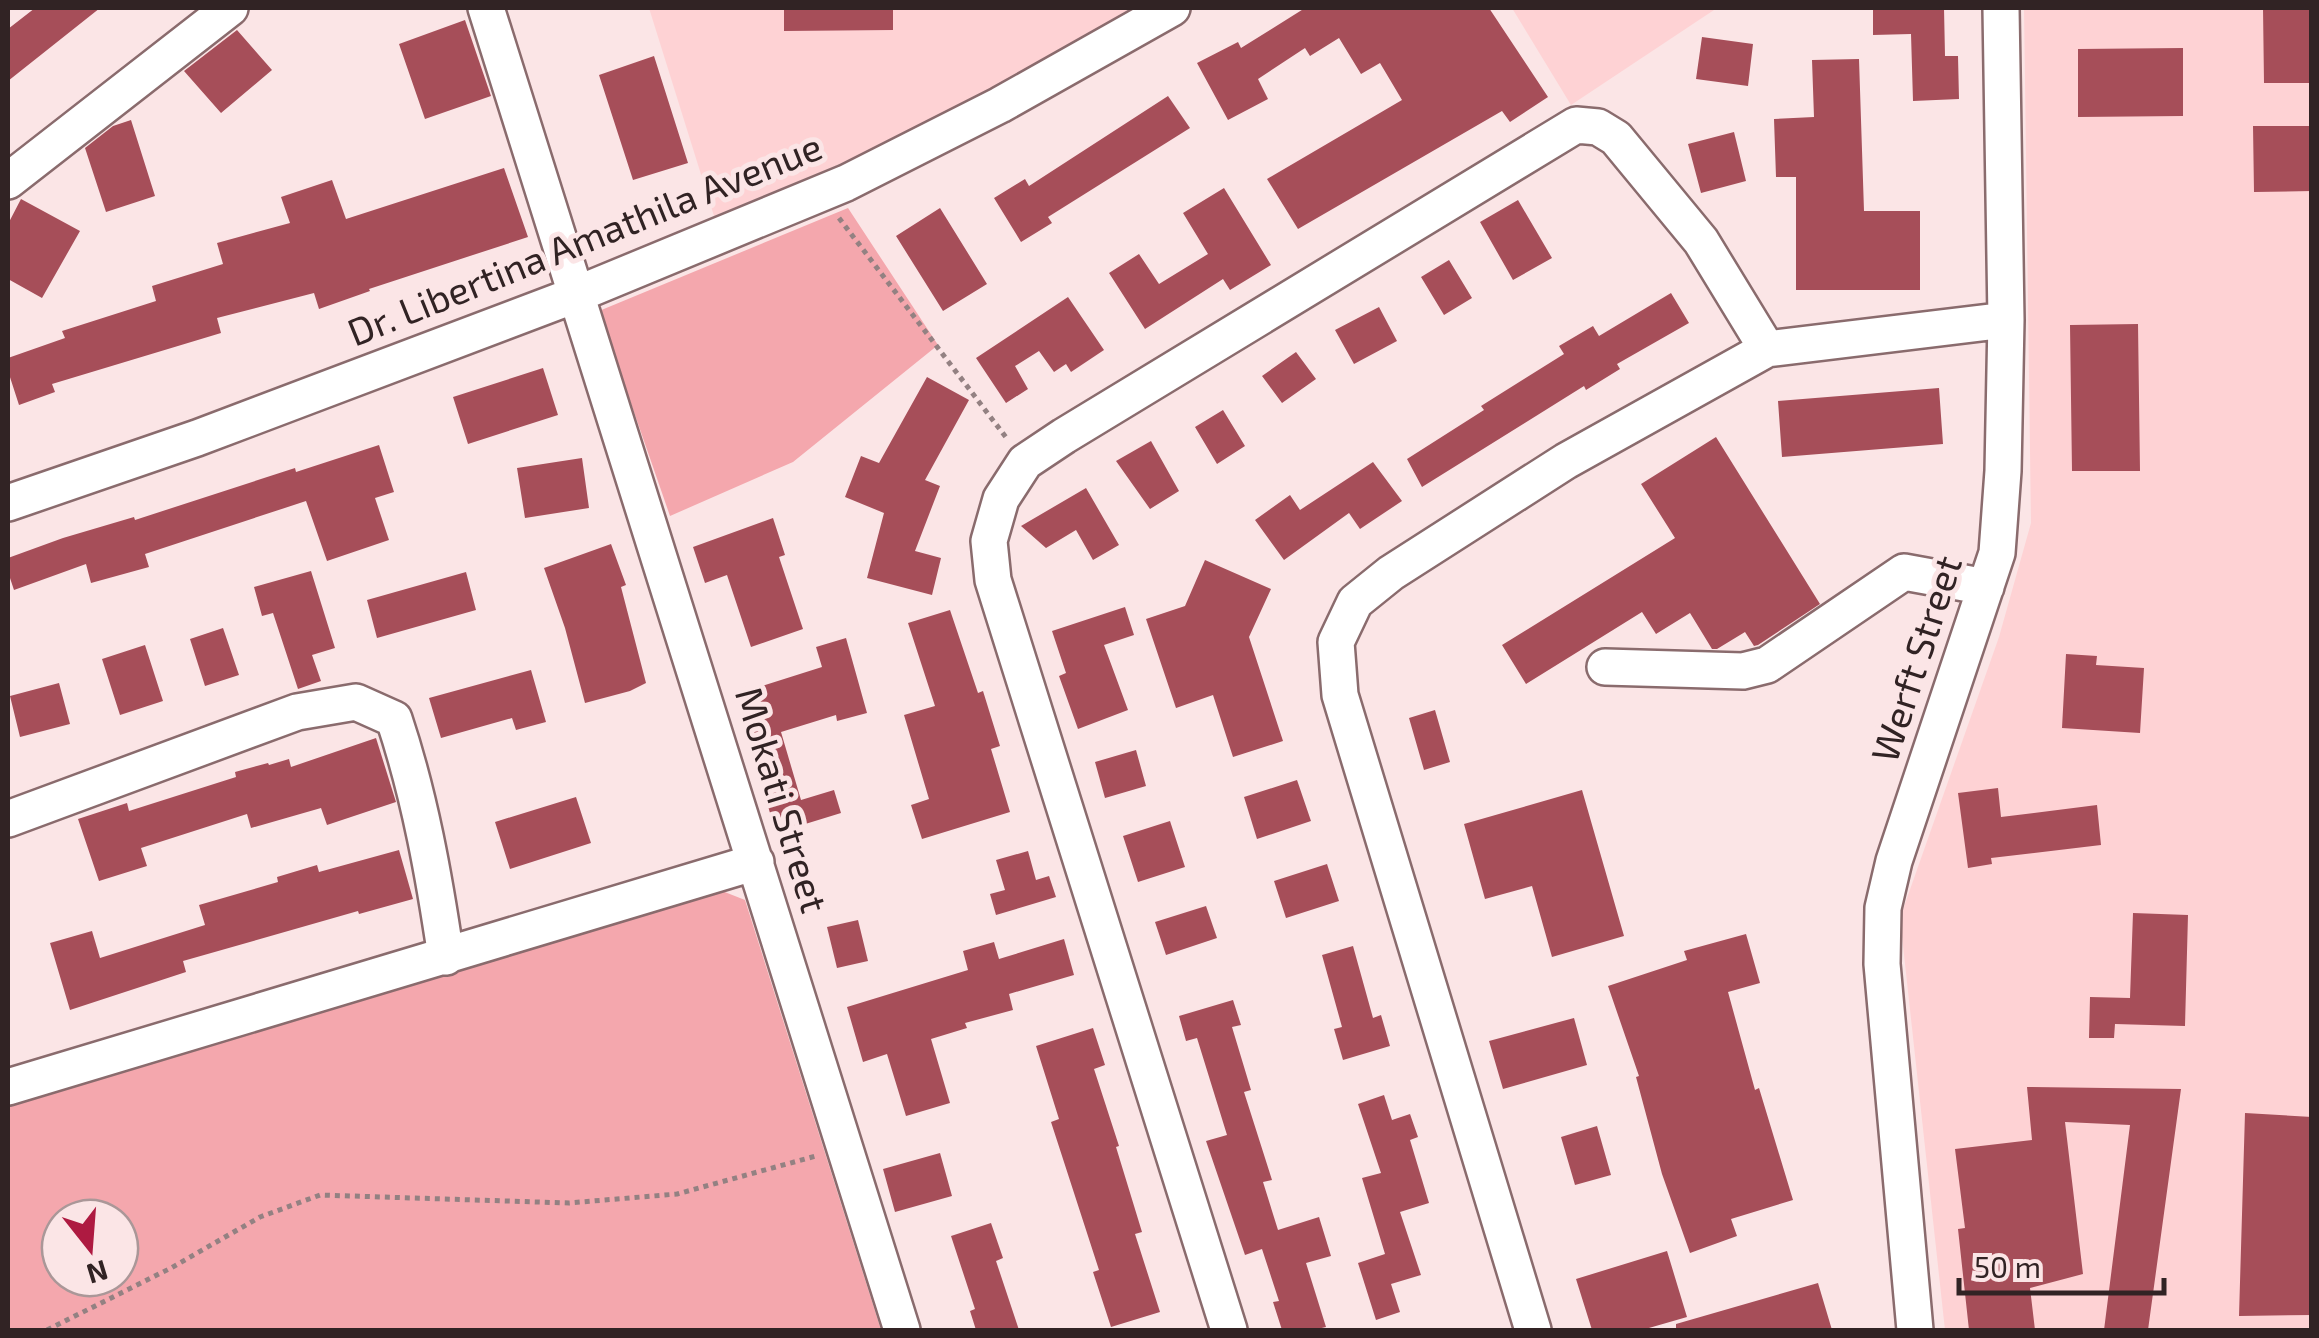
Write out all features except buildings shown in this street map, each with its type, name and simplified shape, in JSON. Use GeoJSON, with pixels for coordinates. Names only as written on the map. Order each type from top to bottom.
{"type":"FeatureCollection","features":[{"type":"Feature","properties":{"kind":"street"},"geometry":{"type":"LineString","coordinates":[[8,180],[230,8]]}},
{"type":"Feature","properties":{"kind":"street","name":"Mokati Street"},"geometry":{"type":"LineString","coordinates":[[486,8],[902,1330]]}},
{"type":"Feature","properties":{"kind":"street","name":"Dr. Libertina Amathila Avenue"},"geometry":{"type":"LineString","coordinates":[[8,503],[197,438],[575,295],[820,194],[1000,105],[1172,8]]}},
{"type":"Feature","properties":{"kind":"street","name":"Werft Street"},"geometry":{"type":"LineString","coordinates":[[1916,1330],[1882,964],[1883,908],[1894,861],[1997,552],[2006,320],[2001,8]]}},
{"type":"Feature","properties":{"kind":"street"},"geometry":{"type":"LineString","coordinates":[[1228,1330],[993,580],[989,541],[1001,499],[1025,462],[1576,125],[1598,127],[1616,138],[1702,241],[1767,349]]}},
{"type":"Feature","properties":{"kind":"street"},"geometry":{"type":"LineString","coordinates":[[1534,1330],[1340,696],[1336,642],[1355,602],[1392,573],[1566,461],[1767,349],[2006,320]]}},
{"type":"Feature","properties":{"kind":"street"},"geometry":{"type":"LineString","coordinates":[[1605,667],[1742,671],[1766,665],[1904,572],[1986,587]]}},
{"type":"Feature","properties":{"kind":"street"},"geometry":{"type":"LineString","coordinates":[[8,820],[297,712],[356,702],[394,719],[431,858],[446,957]]}},
{"type":"Feature","properties":{"kind":"street"},"geometry":{"type":"LineString","coordinates":[[8,1087],[756,862]]}},
{"type":"Feature","properties":{"kind":"path"},"geometry":{"type":"LineString","coordinates":[[820,194],[1025,462]]}},
{"type":"Feature","properties":{"kind":"path"},"geometry":{"type":"LineString","coordinates":[[47,1330],[171,1268],[260,1217],[320,1196],[569,1203],[677,1194],[845,1148]]}},
{"type":"Feature","properties":{"kind":"shaded area"},"geometry":{"type":"Polygon","coordinates":[[[649,8],[1140,8],[1005,83],[838,165],[714,216],[649,8]]]}},
{"type":"Feature","properties":{"kind":"shaded area"},"geometry":{"type":"Polygon","coordinates":[[[1512,8],[1717,8],[1571,105],[1512,8]]]}},
{"type":"Feature","properties":{"kind":"shaded area"},"geometry":{"type":"Polygon","coordinates":[[[2024,8],[2311,8],[2311,1330],[1945,1330],[1900,918],[1999,637],[2031,523],[2024,8]]]}},
{"type":"Feature","properties":{"kind":"shaded area"},"geometry":{"type":"Polygon","coordinates":[[[848,208],[938,345],[793,462],[670,516],[599,311],[848,208]]]}},
{"type":"Feature","properties":{"kind":"shaded area"},"geometry":{"type":"Polygon","coordinates":[[[712,887],[745,900],[881,1330],[8,1330],[8,1105],[712,887]]]}}]}
